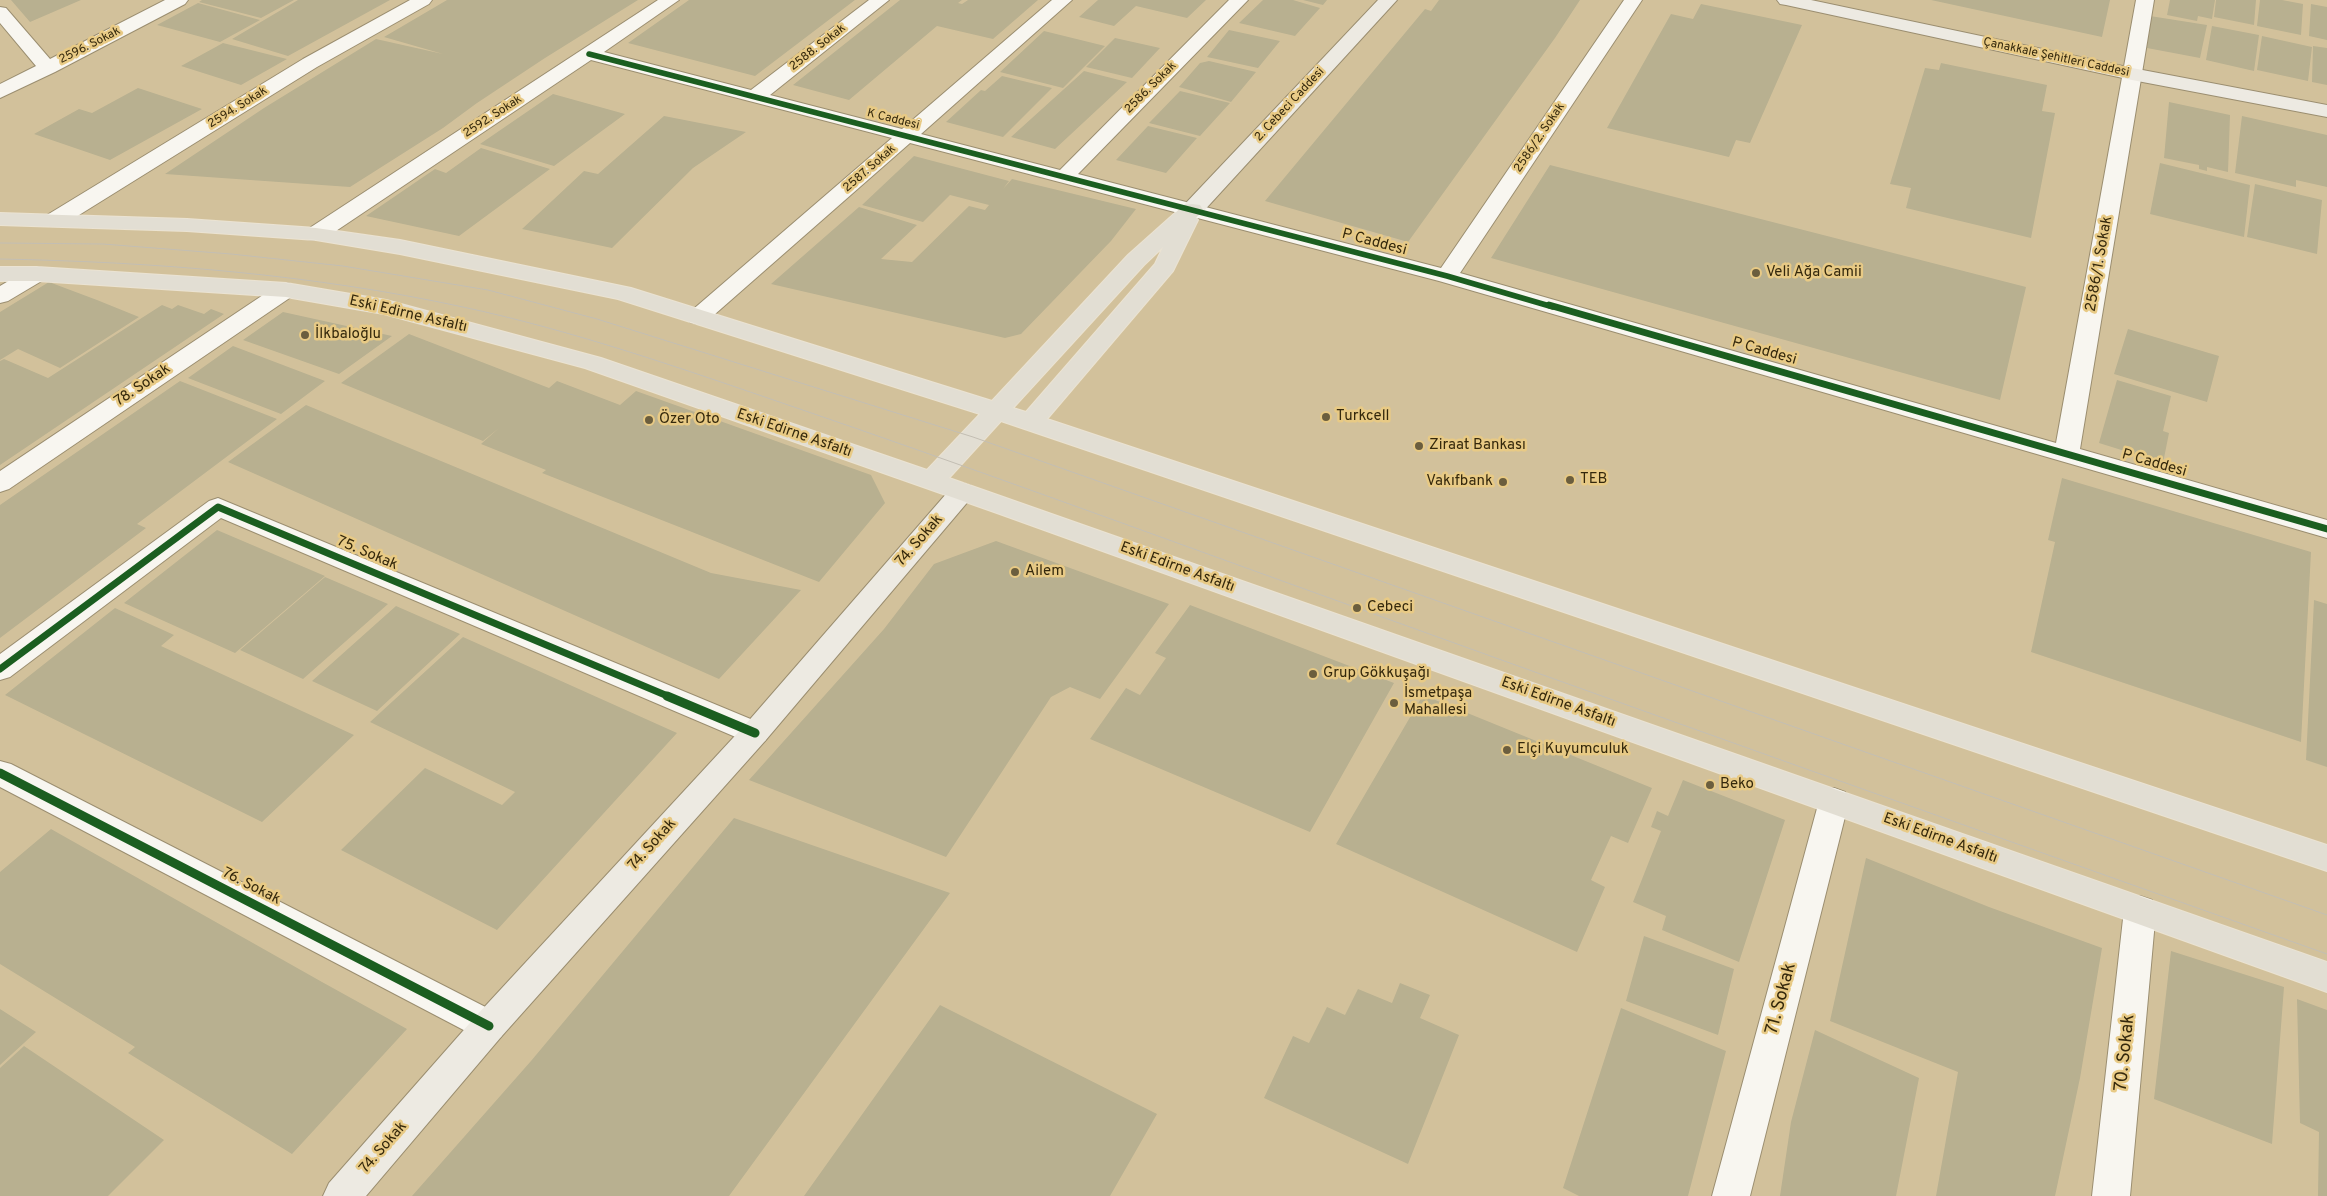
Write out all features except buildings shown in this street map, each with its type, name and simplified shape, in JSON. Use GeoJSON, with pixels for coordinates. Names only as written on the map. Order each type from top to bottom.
{"type":"FeatureCollection","features":[{"type":"Feature","properties":{"kind":"main road","name":"2. Cebeci Caddesi"},"geometry":{"type":"LineString","coordinates":[[1192,210],[1388,0]]}},
{"type":"Feature","properties":{"kind":"main road","name":"Çanakkale Şehitleri Caddesi"},"geometry":{"type":"LineString","coordinates":[[1786,0],[2132,74],[2327,111]]}},
{"type":"Feature","properties":{"kind":"main road"},"geometry":{"type":"LineString","coordinates":[[932,482],[1136,260],[1192,210]]}},
{"type":"Feature","properties":{"kind":"main road"},"geometry":{"type":"LineString","coordinates":[[1032,422],[1165,266],[1192,210]]}},
{"type":"Feature","properties":{"kind":"main road"},"geometry":{"type":"LineString","coordinates":[[0,218],[187,225],[316,234],[400,247],[623,293],[1032,422],[2327,858]]}},
{"type":"Feature","properties":{"kind":"main road","name":"Eski Edirne Asfaltı"},"geometry":{"type":"LineString","coordinates":[[0,274],[37,274],[286,290],[386,307],[593,363],[962,492],[2327,977]]}},
{"type":"Feature","properties":{"kind":"main road","name":"74. Sokak"},"geometry":{"type":"LineString","coordinates":[[342,1196],[489,1026],[755,733],[962,492]]}},
{"type":"Feature","properties":{"kind":"street","name":"2596. Sokak"},"geometry":{"type":"LineString","coordinates":[[0,92],[179,0]]}},
{"type":"Feature","properties":{"kind":"street","name":"2594. Sokak"},"geometry":{"type":"LineString","coordinates":[[56,220],[310,63],[423,0]]}},
{"type":"Feature","properties":{"kind":"street","name":"2592. Sokak"},"geometry":{"type":"LineString","coordinates":[[316,234],[670,0]]}},
{"type":"Feature","properties":{"kind":"street","name":"2588. Sokak"},"geometry":{"type":"LineString","coordinates":[[756,96],[880,0]]}},
{"type":"Feature","properties":{"kind":"street","name":"2587. Sokak"},"geometry":{"type":"LineString","coordinates":[[698,317],[909,136],[1063,0]]}},
{"type":"Feature","properties":{"kind":"street","name":"2586. Sokak"},"geometry":{"type":"LineString","coordinates":[[1064,177],[1239,0]]}},
{"type":"Feature","properties":{"kind":"street","name":"2586/2. Sokak"},"geometry":{"type":"LineString","coordinates":[[1446,276],[1633,0]]}},
{"type":"Feature","properties":{"kind":"street","name":"2586/1. Sokak"},"geometry":{"type":"LineString","coordinates":[[2067,453],[2146,0]]}},
{"type":"Feature","properties":{"kind":"street"},"geometry":{"type":"LineString","coordinates":[[0,12],[48,68]]}},
{"type":"Feature","properties":{"kind":"street","name":"K Caddesi"},"geometry":{"type":"LineString","coordinates":[[589,54],[1192,210]]}},
{"type":"Feature","properties":{"kind":"street","name":"P Caddesi"},"geometry":{"type":"LineString","coordinates":[[1192,210],[1446,276],[2327,529]]}},
{"type":"Feature","properties":{"kind":"street"},"geometry":{"type":"LineString","coordinates":[[0,296],[37,274]]}},
{"type":"Feature","properties":{"kind":"street","name":"78. Sokak"},"geometry":{"type":"LineString","coordinates":[[0,482],[286,290]]}},
{"type":"Feature","properties":{"kind":"street","name":"75. Sokak"},"geometry":{"type":"LineString","coordinates":[[0,669],[218,506],[755,733]]}},
{"type":"Feature","properties":{"kind":"street","name":"76. Sokak"},"geometry":{"type":"LineString","coordinates":[[0,773],[489,1026]]}},
{"type":"Feature","properties":{"kind":"street","name":"71. Sokak"},"geometry":{"type":"LineString","coordinates":[[1731,1196],[1834,801]]}},
{"type":"Feature","properties":{"kind":"street","name":"70. Sokak"},"geometry":{"type":"LineString","coordinates":[[2111,1196],[2140,910]]}},
{"type":"Feature","properties":{"kind":"tram line"},"geometry":{"type":"LineString","coordinates":[[0,243],[103,244],[231,254],[343,266],[488,290],[597,319],[973,437],[2327,915]]}},
{"type":"Feature","properties":{"kind":"tram line"},"geometry":{"type":"LineString","coordinates":[[0,259],[116,263],[290,278],[348,286],[463,307],[588,339],[710,378],[918,450],[2327,954]]}},
{"type":"Feature","properties":{"kind":"cycle path"},"geometry":{"type":"LineString","coordinates":[[589,54],[1447,276],[2327,529]]}},
{"type":"Feature","properties":{"kind":"cycle path"},"geometry":{"type":"LineString","coordinates":[[0,669],[218,507],[755,733]]}},
{"type":"Feature","properties":{"kind":"cycle path"},"geometry":{"type":"LineString","coordinates":[[0,773],[489,1026]]}},
{"type":"Feature","properties":{"kind":"place","name":"Veli Ağa Camii"},"geometry":{"type":"Point","coordinates":[1756,273]}},
{"type":"Feature","properties":{"kind":"place","name":"İlkbaloğlu"},"geometry":{"type":"Point","coordinates":[305,335]}},
{"type":"Feature","properties":{"kind":"place","name":"Turkcell"},"geometry":{"type":"Point","coordinates":[1326,417]}},
{"type":"Feature","properties":{"kind":"place","name":"Özer Oto"},"geometry":{"type":"Point","coordinates":[649,420]}},
{"type":"Feature","properties":{"kind":"place","name":"Ziraat Bankası"},"geometry":{"type":"Point","coordinates":[1419,446]}},
{"type":"Feature","properties":{"kind":"place","name":"TEB"},"geometry":{"type":"Point","coordinates":[1570,480]}},
{"type":"Feature","properties":{"kind":"place","name":"Vakıfbank"},"geometry":{"type":"Point","coordinates":[1503,482]}},
{"type":"Feature","properties":{"kind":"place","name":"Ailem"},"geometry":{"type":"Point","coordinates":[1015,572]}},
{"type":"Feature","properties":{"kind":"place","name":"Cebeci"},"geometry":{"type":"Point","coordinates":[1357,608]}},
{"type":"Feature","properties":{"kind":"place","name":"Grup Gökkuşağı"},"geometry":{"type":"Point","coordinates":[1313,674]}},
{"type":"Feature","properties":{"kind":"place","name":"İsmetpaşa Mahallesi"},"geometry":{"type":"Point","coordinates":[1394,703]}},
{"type":"Feature","properties":{"kind":"place","name":"Elçi Kuyumculuk"},"geometry":{"type":"Point","coordinates":[1507,750]}},
{"type":"Feature","properties":{"kind":"place","name":"Beko"},"geometry":{"type":"Point","coordinates":[1710,785]}}]}
